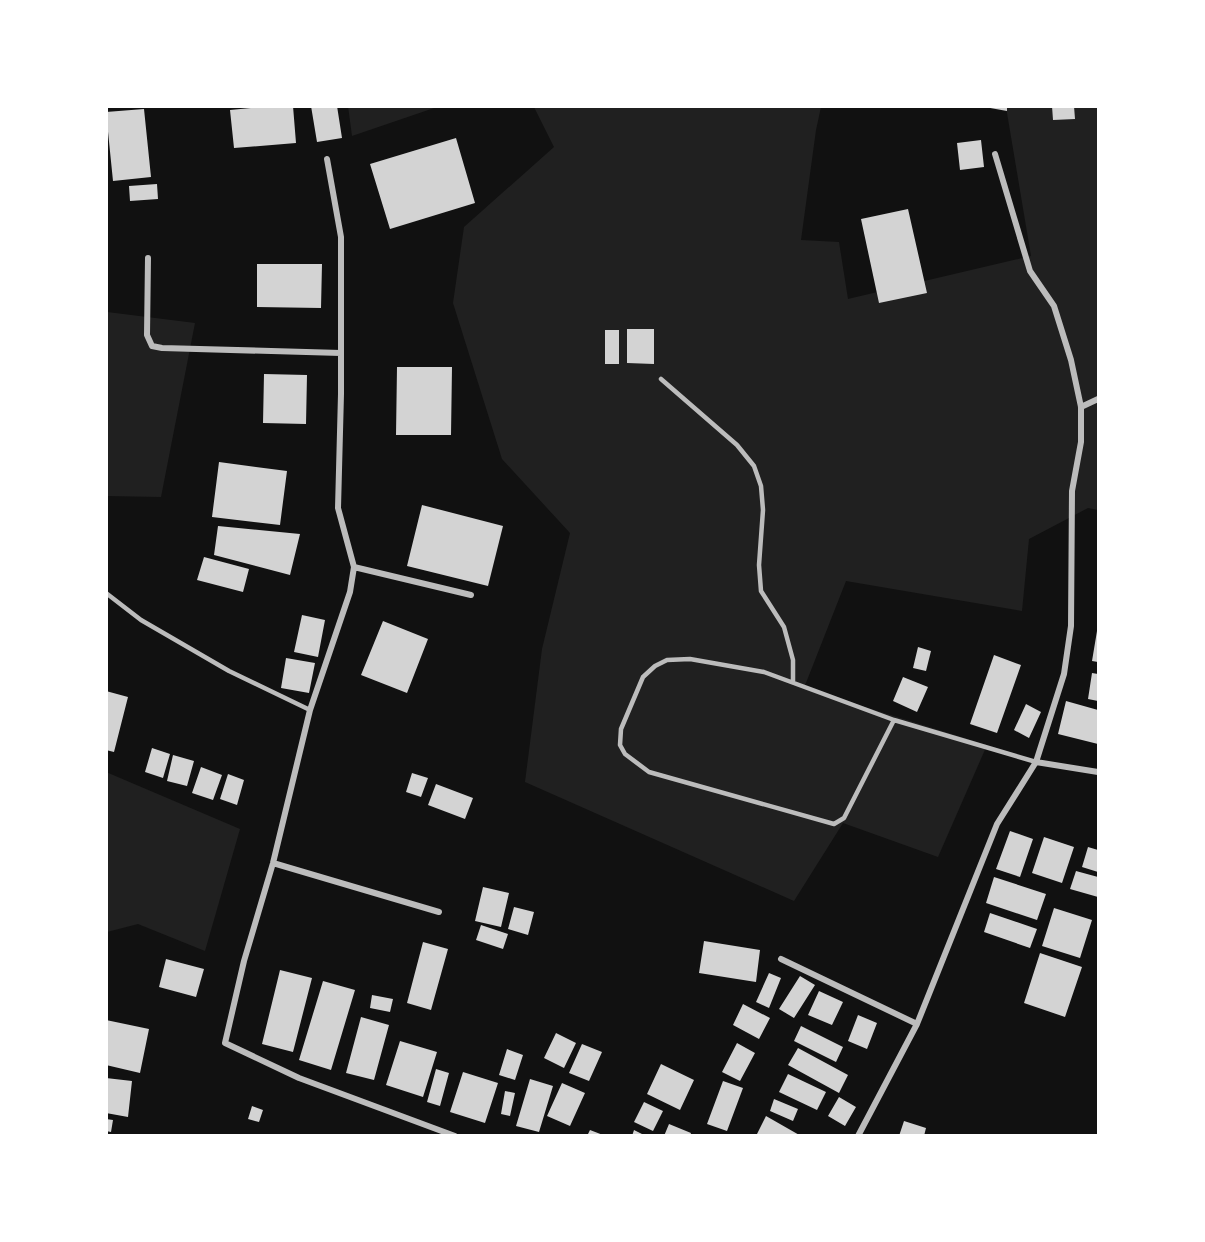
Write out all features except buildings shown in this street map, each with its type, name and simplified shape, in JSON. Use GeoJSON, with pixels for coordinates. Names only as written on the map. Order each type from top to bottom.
{"type":"FeatureCollection","features":[{"type":"Feature","properties":{"kind":"street"},"geometry":{"type":"LineString","coordinates":[[858,1136],[917,1024],[997,824],[1036,762],[1064,674],[1071,626],[1072,491],[1081,442],[1081,407],[1071,360],[1053,306],[1030,271],[995,154]]}},
{"type":"Feature","properties":{"kind":"street"},"geometry":{"type":"LineString","coordinates":[[327,159],[340,237],[341,353],[338,508],[354,567],[350,592],[310,710],[273,864],[230,1014],[225,1043],[278,1070],[454,1136]]}},
{"type":"Feature","properties":{"kind":"street"},"geometry":{"type":"LineString","coordinates":[[148,258],[147,335],[152,346],[341,353]]}},
{"type":"Feature","properties":{"kind":"street"},"geometry":{"type":"LineString","coordinates":[[1081,407],[1098,399]]}},
{"type":"Feature","properties":{"kind":"street"},"geometry":{"type":"LineString","coordinates":[[354,567],[471,595]]}},
{"type":"Feature","properties":{"kind":"street"},"geometry":{"type":"LineString","coordinates":[[1036,762],[1098,772]]}},
{"type":"Feature","properties":{"kind":"street"},"geometry":{"type":"LineString","coordinates":[[273,864],[439,912]]}},
{"type":"Feature","properties":{"kind":"street"},"geometry":{"type":"LineString","coordinates":[[781,959],[917,1024]]}},
{"type":"Feature","properties":{"kind":"lane"},"geometry":{"type":"LineString","coordinates":[[661,379],[737,445],[754,466],[764,510],[759,565],[761,591],[784,627],[793,660],[793,682]]}},
{"type":"Feature","properties":{"kind":"lane"},"geometry":{"type":"LineString","coordinates":[[106,592],[141,620],[180,643],[229,671],[310,710]]}},
{"type":"Feature","properties":{"kind":"lane"},"geometry":{"type":"LineString","coordinates":[[894,720],[844,818],[834,824],[649,772],[630,759],[620,745],[621,729],[643,677],[655,666],[667,660],[690,659],[764,672],[894,720],[1036,762]]}},
{"type":"Feature","properties":{"kind":"shaded area"},"geometry":{"type":"Polygon","coordinates":[[[348,106],[437,106],[437,107],[352,136],[348,106]]]}},
{"type":"Feature","properties":{"kind":"shaded area"},"geometry":{"type":"Polygon","coordinates":[[[534,107],[821,107],[801,240],[839,242],[848,299],[1031,256],[1006,107],[1098,107],[1098,510],[1088,508],[1029,539],[1022,611],[846,581],[804,688],[987,745],[938,857],[843,823],[794,901],[525,782],[542,649],[570,533],[502,459],[453,303],[464,227],[554,147],[534,107]]]}},
{"type":"Feature","properties":{"kind":"shaded area"},"geometry":{"type":"Polygon","coordinates":[[[107,312],[195,323],[161,497],[107,496],[107,312]]]}},
{"type":"Feature","properties":{"kind":"shaded area"},"geometry":{"type":"Polygon","coordinates":[[[106,772],[240,829],[205,951],[138,924],[107,932],[106,772]]]}}]}
